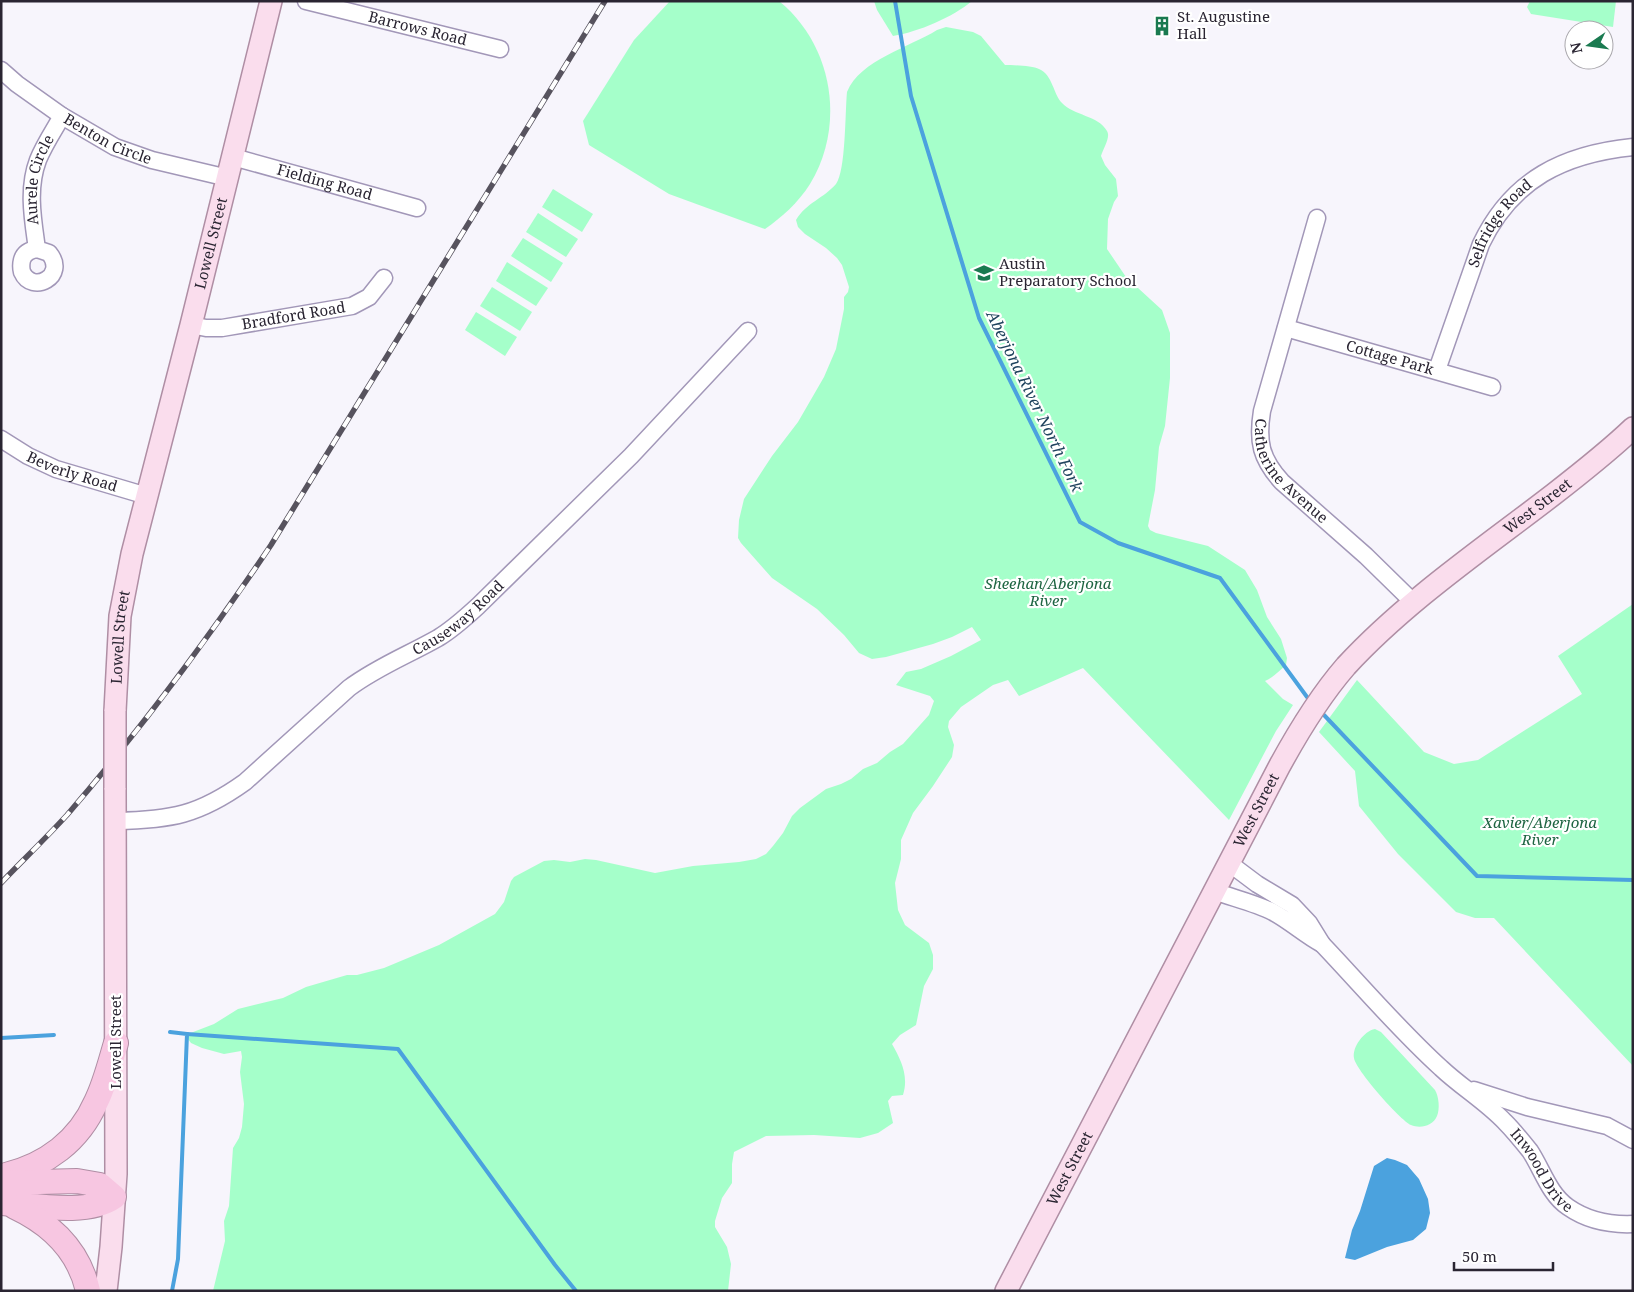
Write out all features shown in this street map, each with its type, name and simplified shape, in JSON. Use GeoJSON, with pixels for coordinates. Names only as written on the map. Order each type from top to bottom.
{"type":"FeatureCollection","features":[{"type":"Feature","properties":{"kind":"highway"},"geometry":{"type":"LineString","coordinates":[[1,1176],[24,1170],[42,1162],[62,1148],[78,1131],[97,1101],[116,1043]]}},
{"type":"Feature","properties":{"kind":"highway"},"geometry":{"type":"LineString","coordinates":[[1,1183],[77,1181],[100,1186],[114,1196],[99,1205],[82,1207],[1,1202]]}},
{"type":"Feature","properties":{"kind":"highway"},"geometry":{"type":"LineString","coordinates":[[1,1202],[16,1207],[37,1218],[58,1236],[76,1260],[88,1291]]}},
{"type":"Feature","properties":{"kind":"main road","name":"Lowell Street"},"geometry":{"type":"LineString","coordinates":[[106,1291],[116,1148],[115,711],[117,649],[122,604],[132,554],[271,1]]}},
{"type":"Feature","properties":{"kind":"main road","name":"West Street"},"geometry":{"type":"LineString","coordinates":[[1006,1291],[1287,752],[1317,705],[1345,667],[1382,631],[1414,603],[1586,469],[1633,428]]}},
{"type":"Feature","properties":{"kind":"street","name":"Barrows Road"},"geometry":{"type":"LineString","coordinates":[[306,1],[500,49]]}},
{"type":"Feature","properties":{"kind":"street","name":"Benton Circle"},"geometry":{"type":"LineString","coordinates":[[1,70],[17,84],[62,116],[105,142],[126,152],[228,178]]}},
{"type":"Feature","properties":{"kind":"street","name":"Aurele Circle"},"geometry":{"type":"LineString","coordinates":[[37,249],[32,203],[34,175],[38,159],[62,116]]}},
{"type":"Feature","properties":{"kind":"street","name":"Selfridge Road"},"geometry":{"type":"LineString","coordinates":[[1437,370],[1480,244],[1500,210],[1528,184],[1556,166],[1592,154],[1633,147]]}},
{"type":"Feature","properties":{"kind":"street","name":"Fielding Road"},"geometry":{"type":"LineString","coordinates":[[233,157],[417,208]]}},
{"type":"Feature","properties":{"kind":"street","name":"Catherine Avenue"},"geometry":{"type":"LineString","coordinates":[[1317,218],[1262,411],[1260,438],[1264,457],[1270,468],[1282,482],[1360,551],[1414,603]]}},
{"type":"Feature","properties":{"kind":"street","name":"Bradford Road"},"geometry":{"type":"LineString","coordinates":[[191,325],[206,328],[222,328],[352,306],[372,295],[384,278]]}},
{"type":"Feature","properties":{"kind":"street","name":"Cottage Park"},"geometry":{"type":"LineString","coordinates":[[1286,328],[1492,387]]}},
{"type":"Feature","properties":{"kind":"street","name":"Causeway Road"},"geometry":{"type":"LineString","coordinates":[[116,821],[145,821],[177,817],[229,793],[245,782],[349,688],[366,676],[438,638],[453,628],[478,606],[631,456],[748,331]]}},
{"type":"Feature","properties":{"kind":"street","name":"Beverly Road"},"geometry":{"type":"LineString","coordinates":[[1,439],[28,456],[56,469],[147,496]]}},
{"type":"Feature","properties":{"kind":"street","name":"Inwood Drive"},"geometry":{"type":"LineString","coordinates":[[1229,863],[1296,909],[1309,922],[1322,944],[1438,1066],[1488,1105],[1522,1141],[1552,1190],[1564,1204],[1579,1214],[1597,1222],[1633,1224]]}},
{"type":"Feature","properties":{"kind":"street","name":"Inwood Drive"},"geometry":{"type":"LineString","coordinates":[[1214,891],[1273,912],[1322,944]]}},
{"type":"Feature","properties":{"kind":"street","name":"Inwood Drive"},"geometry":{"type":"LineString","coordinates":[[1465,1087],[1527,1107],[1607,1126],[1633,1140]]}},
{"type":"Feature","properties":{"kind":"green space"},"geometry":{"type":"Polygon","coordinates":[[[670,1],[779,1],[797,19],[812,40],[822,63],[828,87],[830,112],[828,137],[821,161],[810,184],[800,197],[784,214],[765,229],[669,194],[589,145],[583,121],[634,40],[670,1]]]}},
{"type":"Feature","properties":{"kind":"green space"},"geometry":{"type":"Polygon","coordinates":[[[874,1],[972,1],[955,13],[935,23],[893,36],[877,10],[874,1]]]}},
{"type":"Feature","properties":{"kind":"green space"},"geometry":{"type":"Polygon","coordinates":[[[1530,1],[1616,1],[1614,20],[1569,20],[1531,14],[1527,7],[1530,1]]]}},
{"type":"Feature","properties":{"kind":"green space","name":"Sheehan/Aberjona River"},"geometry":{"type":"Polygon","coordinates":[[[946,27],[973,32],[981,36],[1005,65],[1032,67],[1044,72],[1062,103],[1073,111],[1098,122],[1107,131],[1107,140],[1101,156],[1105,165],[1116,179],[1118,196],[1108,219],[1107,249],[1126,277],[1162,310],[1170,333],[1170,378],[1165,426],[1159,447],[1155,490],[1148,526],[1150,530],[1156,533],[1208,546],[1245,570],[1257,590],[1267,617],[1281,639],[1287,658],[1286,665],[1265,681],[1283,699],[1293,705],[1276,731],[1229,820],[1083,668],[1019,696],[1008,680],[993,685],[961,707],[949,721],[948,727],[954,745],[952,757],[913,813],[901,840],[901,859],[895,883],[898,910],[905,925],[929,943],[933,955],[933,969],[924,986],[916,1025],[900,1035],[892,1044],[905,1075],[903,1095],[892,1096],[888,1101],[893,1123],[878,1133],[860,1138],[814,1135],[766,1136],[734,1152],[732,1183],[722,1198],[715,1221],[715,1227],[727,1247],[731,1264],[728,1291],[213,1291],[225,1241],[224,1221],[229,1206],[233,1148],[239,1138],[242,1127],[244,1104],[240,1072],[242,1057],[241,1051],[224,1054],[202,1048],[191,1043],[188,1039],[188,1034],[214,1024],[238,1009],[283,998],[306,987],[347,975],[357,975],[384,968],[439,945],[495,914],[504,902],[514,877],[544,861],[596,860],[655,873],[693,866],[756,859],[766,854],[773,846],[792,816],[800,808],[826,789],[851,779],[863,769],[877,763],[903,744],[929,715],[934,701],[930,696],[896,685],[906,672],[921,669],[981,640],[972,627],[933,644],[872,659],[859,653],[844,635],[817,609],[772,578],[738,538],[739,520],[744,499],[772,456],[798,422],[824,377],[836,349],[844,309],[844,297],[849,287],[842,265],[837,258],[805,234],[798,227],[796,220],[805,209],[836,184],[839,177],[842,167],[847,92],[853,81],[874,63],[946,27]]]}},
{"type":"Feature","properties":{"kind":"green space"},"geometry":{"type":"Polygon","coordinates":[[[553,189],[593,214],[582,232],[542,207],[553,189]]]}},
{"type":"Feature","properties":{"kind":"green space"},"geometry":{"type":"Polygon","coordinates":[[[538,213],[578,239],[566,257],[526,232],[538,213]]]}},
{"type":"Feature","properties":{"kind":"green space"},"geometry":{"type":"Polygon","coordinates":[[[523,238],[563,263],[551,282],[511,256],[523,238]]]}},
{"type":"Feature","properties":{"kind":"green space"},"geometry":{"type":"Polygon","coordinates":[[[507,262],[548,288],[536,306],[496,281],[507,262]]]}},
{"type":"Feature","properties":{"kind":"green space"},"geometry":{"type":"Polygon","coordinates":[[[492,287],[532,312],[520,331],[480,306],[492,287]]]}},
{"type":"Feature","properties":{"kind":"green space"},"geometry":{"type":"Polygon","coordinates":[[[476,312],[517,337],[505,356],[465,330],[476,312]]]}},
{"type":"Feature","properties":{"kind":"green space","name":"Xavier/Aberjona River"},"geometry":{"type":"Polygon","coordinates":[[[1633,604],[1633,1066],[1494,918],[1475,918],[1456,912],[1398,854],[1359,806],[1355,771],[1319,732],[1357,680],[1424,752],[1454,764],[1478,760],[1582,694],[1558,656],[1633,604]]]}},
{"type":"Feature","properties":{"kind":"green space"},"geometry":{"type":"Polygon","coordinates":[[[1375,1029],[1381,1032],[1435,1090],[1439,1110],[1433,1122],[1426,1126],[1418,1127],[1405,1121],[1379,1094],[1356,1064],[1354,1054],[1357,1045],[1363,1036],[1375,1029]]]}},
{"type":"Feature","properties":{"kind":"water"},"geometry":{"type":"Polygon","coordinates":[[[1387,1158],[1407,1165],[1419,1179],[1428,1199],[1430,1213],[1426,1229],[1413,1240],[1387,1247],[1355,1260],[1345,1258],[1352,1230],[1374,1166],[1387,1158]]]}},
{"type":"Feature","properties":{"kind":"waterway","name":"Aberjona River North Fork"},"geometry":{"type":"LineString","coordinates":[[895,1],[911,96],[979,318],[1080,522],[1118,543],[1220,578],[1307,697]]}},
{"type":"Feature","properties":{"kind":"waterway","name":"Aberjona River North Fork"},"geometry":{"type":"LineString","coordinates":[[1324,715],[1477,876],[1633,880]]}},
{"type":"Feature","properties":{"kind":"waterway"},"geometry":{"type":"LineString","coordinates":[[170,1032],[187,1034],[178,1259],[172,1291]]}},
{"type":"Feature","properties":{"kind":"waterway"},"geometry":{"type":"LineString","coordinates":[[187,1034],[398,1049],[555,1265],[576,1291]]}},
{"type":"Feature","properties":{"kind":"waterway"},"geometry":{"type":"LineString","coordinates":[[1,1038],[54,1035]]}},
{"type":"Feature","properties":{"kind":"railway"},"geometry":{"type":"LineString","coordinates":[[1,883],[67,815],[121,750],[198,649],[271,545],[605,1]]}},
{"type":"Feature","properties":{"kind":"place","name":"St. Augustine Hall"},"geometry":{"type":"Point","coordinates":[1162,26]}},
{"type":"Feature","properties":{"kind":"place","name":"Austin Preparatory School"},"geometry":{"type":"Point","coordinates":[984,273]}}]}
